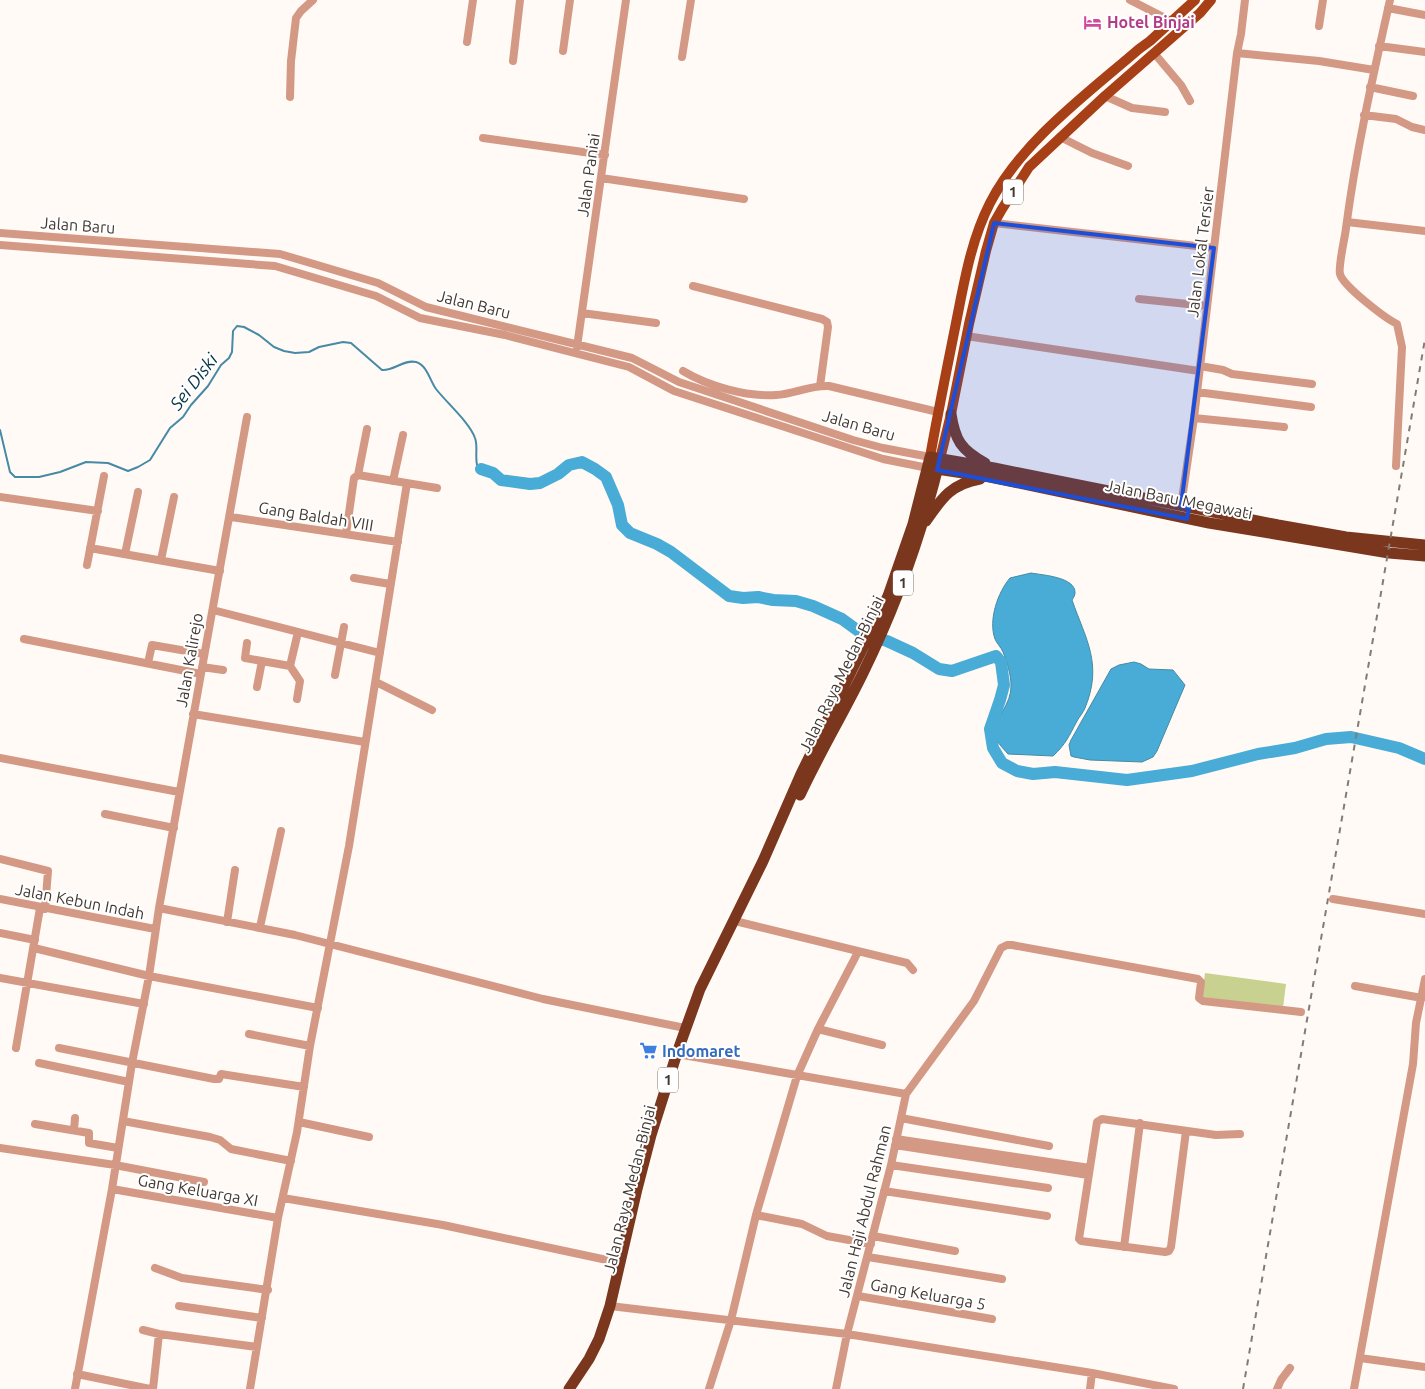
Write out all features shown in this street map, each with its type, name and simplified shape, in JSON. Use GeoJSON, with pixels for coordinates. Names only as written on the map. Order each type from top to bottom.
{"type":"FeatureCollection","features":[{"type":"Feature","properties":{"kind":"highway"},"geometry":{"type":"LineString","coordinates":[[951,414],[954,430],[964,449],[992,473]]}},
{"type":"Feature","properties":{"kind":"highway","name":"Jalan Baru Megawati"},"geometry":{"type":"LineString","coordinates":[[934,463],[1186,511],[1389,553],[1425,556]]}},
{"type":"Feature","properties":{"kind":"highway","name":"Jalan Raya Medan-Binjai"},"geometry":{"type":"LineString","coordinates":[[569,1389],[599,1339],[613,1307],[637,1189],[651,1135],[675,1067],[683,1055],[706,992],[769,864],[858,672],[906,574],[921,528],[934,463]]}},
{"type":"Feature","properties":{"kind":"highway","name":"Jalan Raya Medan-Binjai"},"geometry":{"type":"LineString","coordinates":[[884,617],[888,596],[934,463]]}},
{"type":"Feature","properties":{"kind":"highway"},"geometry":{"type":"LineString","coordinates":[[921,528],[942,498],[951,490],[968,481],[992,473]]}},
{"type":"Feature","properties":{"kind":"highway","name":"Jalan Baru Megawati"},"geometry":{"type":"LineString","coordinates":[[1186,511],[1346,536],[1425,545]]}},
{"type":"Feature","properties":{"kind":"highway","name":"Jalan Raya Medan-Binjai"},"geometry":{"type":"LineString","coordinates":[[576,1389],[605,1341],[685,1028],[700,989],[763,861],[801,774],[858,672]]}},
{"type":"Feature","properties":{"kind":"main road","name":"Jalan Raya Medan-Binjai"},"geometry":{"type":"LineString","coordinates":[[934,463],[938,412],[965,279],[981,223],[990,202],[1024,154],[1052,124],[1195,0]]}},
{"type":"Feature","properties":{"kind":"main road","name":"Jalan Raya Medan-Binjai"},"geometry":{"type":"LineString","coordinates":[[934,463],[951,414],[966,336],[994,223],[1029,166],[1154,52],[1200,13],[1212,0]]}},
{"type":"Feature","properties":{"kind":"street"},"geometry":{"type":"LineString","coordinates":[[467,42],[473,0]]}},
{"type":"Feature","properties":{"kind":"street"},"geometry":{"type":"LineString","coordinates":[[513,61],[520,0]]}},
{"type":"Feature","properties":{"kind":"street"},"geometry":{"type":"LineString","coordinates":[[563,51],[570,0]]}},
{"type":"Feature","properties":{"kind":"street","name":"Jalan Paniai"},"geometry":{"type":"LineString","coordinates":[[576,353],[626,0]]}},
{"type":"Feature","properties":{"kind":"street"},"geometry":{"type":"LineString","coordinates":[[682,57],[691,0]]}},
{"type":"Feature","properties":{"kind":"street"},"geometry":{"type":"LineString","coordinates":[[1130,0],[1171,21]]}},
{"type":"Feature","properties":{"kind":"street","name":"Jalan Lokal Tersier"},"geometry":{"type":"LineString","coordinates":[[1186,511],[1194,418],[1236,53],[1241,34],[1245,0]]}},
{"type":"Feature","properties":{"kind":"street"},"geometry":{"type":"LineString","coordinates":[[1319,26],[1323,0]]}},
{"type":"Feature","properties":{"kind":"street"},"geometry":{"type":"LineString","coordinates":[[290,98],[296,21],[298,14],[309,2]]}},
{"type":"Feature","properties":{"kind":"street"},"geometry":{"type":"LineString","coordinates":[[1396,466],[1402,347],[1397,324],[1361,297],[1345,282],[1340,274],[1364,115],[1389,4],[1425,15]]}},
{"type":"Feature","properties":{"kind":"street"},"geometry":{"type":"LineString","coordinates":[[1379,46],[1425,52]]}},
{"type":"Feature","properties":{"kind":"street"},"geometry":{"type":"LineString","coordinates":[[1154,52],[1181,85],[1190,101]]}},
{"type":"Feature","properties":{"kind":"street"},"geometry":{"type":"LineString","coordinates":[[1236,53],[1319,61],[1374,70]]}},
{"type":"Feature","properties":{"kind":"street"},"geometry":{"type":"LineString","coordinates":[[1370,87],[1413,96]]}},
{"type":"Feature","properties":{"kind":"street"},"geometry":{"type":"LineString","coordinates":[[1105,96],[1132,108],[1165,112]]}},
{"type":"Feature","properties":{"kind":"street"},"geometry":{"type":"LineString","coordinates":[[1364,115],[1392,118],[1412,128],[1425,130]]}},
{"type":"Feature","properties":{"kind":"street"},"geometry":{"type":"LineString","coordinates":[[1060,137],[1128,166]]}},
{"type":"Feature","properties":{"kind":"street"},"geometry":{"type":"LineString","coordinates":[[483,138],[604,155]]}},
{"type":"Feature","properties":{"kind":"street"},"geometry":{"type":"LineString","coordinates":[[601,178],[744,199]]}},
{"type":"Feature","properties":{"kind":"street"},"geometry":{"type":"LineString","coordinates":[[1347,222],[1425,232]]}},
{"type":"Feature","properties":{"kind":"street"},"geometry":{"type":"LineString","coordinates":[[994,223],[1214,248]]}},
{"type":"Feature","properties":{"kind":"street","name":"Jalan Baru"},"geometry":{"type":"LineString","coordinates":[[0,233],[280,254],[378,283],[426,307],[578,343],[632,358],[679,382],[718,390],[853,440],[934,463]]}},
{"type":"Feature","properties":{"kind":"street","name":"Jalan Baru"},"geometry":{"type":"LineString","coordinates":[[0,244],[275,266],[376,296],[420,318],[505,335],[629,367],[674,391],[883,459],[934,463]]}},
{"type":"Feature","properties":{"kind":"street"},"geometry":{"type":"LineString","coordinates":[[693,286],[822,319],[827,322],[828,327],[820,386]]}},
{"type":"Feature","properties":{"kind":"street"},"geometry":{"type":"LineString","coordinates":[[1139,299],[1207,306]]}},
{"type":"Feature","properties":{"kind":"street"},"geometry":{"type":"LineString","coordinates":[[582,313],[656,323]]}},
{"type":"Feature","properties":{"kind":"street"},"geometry":{"type":"LineString","coordinates":[[966,336],[1200,369],[1223,370],[1232,374],[1312,384]]}},
{"type":"Feature","properties":{"kind":"street"},"geometry":{"type":"LineString","coordinates":[[683,371],[718,390],[776,395],[820,386],[829,386],[938,412]]}},
{"type":"Feature","properties":{"kind":"street"},"geometry":{"type":"LineString","coordinates":[[715,404],[718,390]]}},
{"type":"Feature","properties":{"kind":"street"},"geometry":{"type":"LineString","coordinates":[[1197,392],[1311,407]]}},
{"type":"Feature","properties":{"kind":"street","name":"Jalan Kalirejo"},"geometry":{"type":"LineString","coordinates":[[75,1389],[112,1189],[179,792],[247,417]]}},
{"type":"Feature","properties":{"kind":"street"},"geometry":{"type":"LineString","coordinates":[[1194,418],[1284,427]]}},
{"type":"Feature","properties":{"kind":"street"},"geometry":{"type":"LineString","coordinates":[[346,534],[354,478],[358,475],[367,429]]}},
{"type":"Feature","properties":{"kind":"street"},"geometry":{"type":"LineString","coordinates":[[393,481],[404,435]]}},
{"type":"Feature","properties":{"kind":"street"},"geometry":{"type":"LineString","coordinates":[[358,475],[437,488]]}},
{"type":"Feature","properties":{"kind":"street"},"geometry":{"type":"LineString","coordinates":[[87,565],[104,476]]}},
{"type":"Feature","properties":{"kind":"street"},"geometry":{"type":"LineString","coordinates":[[250,1389],[268,1290],[278,1218],[299,1122],[310,1046],[349,846],[407,483]]}},
{"type":"Feature","properties":{"kind":"street"},"geometry":{"type":"LineString","coordinates":[[125,554],[138,492]]}},
{"type":"Feature","properties":{"kind":"street"},"geometry":{"type":"LineString","coordinates":[[0,497],[98,511]]}},
{"type":"Feature","properties":{"kind":"street"},"geometry":{"type":"LineString","coordinates":[[161,560],[174,497]]}},
{"type":"Feature","properties":{"kind":"street","name":"Gang Baldah VIII"},"geometry":{"type":"LineString","coordinates":[[230,517],[398,542]]}},
{"type":"Feature","properties":{"kind":"street"},"geometry":{"type":"LineString","coordinates":[[90,548],[220,570]]}},
{"type":"Feature","properties":{"kind":"street"},"geometry":{"type":"LineString","coordinates":[[354,578],[390,584]]}},
{"type":"Feature","properties":{"kind":"street"},"geometry":{"type":"LineString","coordinates":[[213,610],[380,653]]}},
{"type":"Feature","properties":{"kind":"street"},"geometry":{"type":"LineString","coordinates":[[335,675],[344,628]]}},
{"type":"Feature","properties":{"kind":"street"},"geometry":{"type":"LineString","coordinates":[[290,666],[298,632]]}},
{"type":"Feature","properties":{"kind":"street"},"geometry":{"type":"LineString","coordinates":[[24,639],[148,663],[201,670],[222,670]]}},
{"type":"Feature","properties":{"kind":"street"},"geometry":{"type":"LineString","coordinates":[[247,643],[245,658],[290,666],[300,681],[296,699]]}},
{"type":"Feature","properties":{"kind":"street"},"geometry":{"type":"LineString","coordinates":[[148,663],[152,645],[204,654]]}},
{"type":"Feature","properties":{"kind":"street"},"geometry":{"type":"LineString","coordinates":[[257,687],[262,661]]}},
{"type":"Feature","properties":{"kind":"street"},"geometry":{"type":"LineString","coordinates":[[376,682],[432,710]]}},
{"type":"Feature","properties":{"kind":"street"},"geometry":{"type":"LineString","coordinates":[[194,714],[365,742]]}},
{"type":"Feature","properties":{"kind":"street"},"geometry":{"type":"LineString","coordinates":[[0,758],[179,792]]}},
{"type":"Feature","properties":{"kind":"street"},"geometry":{"type":"LineString","coordinates":[[106,814],[174,828]]}},
{"type":"Feature","properties":{"kind":"street"},"geometry":{"type":"LineString","coordinates":[[260,927],[281,831]]}},
{"type":"Feature","properties":{"kind":"street"},"geometry":{"type":"LineString","coordinates":[[0,859],[48,871],[16,1048]]}},
{"type":"Feature","properties":{"kind":"street"},"geometry":{"type":"LineString","coordinates":[[227,922],[235,870]]}},
{"type":"Feature","properties":{"kind":"street","name":"Jalan Kebun Indah"},"geometry":{"type":"LineString","coordinates":[[0,899],[42,909],[155,929]]}},
{"type":"Feature","properties":{"kind":"street"},"geometry":{"type":"LineString","coordinates":[[1332,899],[1425,914]]}},
{"type":"Feature","properties":{"kind":"street"},"geometry":{"type":"LineString","coordinates":[[159,908],[260,927],[543,999],[685,1028]]}},
{"type":"Feature","properties":{"kind":"street"},"geometry":{"type":"LineString","coordinates":[[739,922],[907,963],[913,970]]}},
{"type":"Feature","properties":{"kind":"street"},"geometry":{"type":"LineString","coordinates":[[0,933],[149,976],[318,1008]]}},
{"type":"Feature","properties":{"kind":"street"},"geometry":{"type":"LineString","coordinates":[[683,1055],[906,1094],[963,1016],[982,986],[999,950],[1007,945],[1198,978],[1201,982],[1199,998],[1203,1001],[1301,1012]]}},
{"type":"Feature","properties":{"kind":"street"},"geometry":{"type":"LineString","coordinates":[[709,1389],[731,1320],[756,1215],[797,1076],[818,1029],[858,952]]}},
{"type":"Feature","properties":{"kind":"street"},"geometry":{"type":"LineString","coordinates":[[0,978],[144,1004]]}},
{"type":"Feature","properties":{"kind":"street"},"geometry":{"type":"LineString","coordinates":[[1354,1389],[1413,1064],[1416,1023],[1425,978]]}},
{"type":"Feature","properties":{"kind":"street"},"geometry":{"type":"LineString","coordinates":[[1355,986],[1422,998]]}},
{"type":"Feature","properties":{"kind":"street"},"geometry":{"type":"LineString","coordinates":[[818,1029],[882,1045]]}},
{"type":"Feature","properties":{"kind":"street"},"geometry":{"type":"LineString","coordinates":[[249,1034],[310,1046]]}},
{"type":"Feature","properties":{"kind":"street"},"geometry":{"type":"LineString","coordinates":[[59,1048],[214,1079],[219,1079],[222,1074],[304,1087]]}},
{"type":"Feature","properties":{"kind":"street"},"geometry":{"type":"LineString","coordinates":[[39,1063],[129,1082]]}},
{"type":"Feature","properties":{"kind":"street","name":"Jalan Haji Abdul Rahman"},"geometry":{"type":"LineString","coordinates":[[836,1389],[891,1165],[906,1094]]}},
{"type":"Feature","properties":{"kind":"street"},"geometry":{"type":"LineString","coordinates":[[74,1130],[75,1118]]}},
{"type":"Feature","properties":{"kind":"street"},"geometry":{"type":"LineString","coordinates":[[901,1118],[1049,1146]]}},
{"type":"Feature","properties":{"kind":"street"},"geometry":{"type":"LineString","coordinates":[[1186,1131],[1169,1251],[1083,1242],[1079,1239],[1097,1122],[1102,1119],[1216,1135],[1240,1134]]}},
{"type":"Feature","properties":{"kind":"street"},"geometry":{"type":"LineString","coordinates":[[123,1121],[210,1137],[220,1140],[231,1149],[291,1160]]}},
{"type":"Feature","properties":{"kind":"street"},"geometry":{"type":"LineString","coordinates":[[299,1122],[369,1138]]}},
{"type":"Feature","properties":{"kind":"street"},"geometry":{"type":"LineString","coordinates":[[1124,1247],[1140,1123]]}},
{"type":"Feature","properties":{"kind":"street"},"geometry":{"type":"LineString","coordinates":[[35,1124],[90,1134],[89,1143],[118,1148]]}},
{"type":"Feature","properties":{"kind":"street"},"geometry":{"type":"LineString","coordinates":[[895,1142],[1089,1172]]}},
{"type":"Feature","properties":{"kind":"street"},"geometry":{"type":"LineString","coordinates":[[0,1148],[115,1165],[204,1182]]}},
{"type":"Feature","properties":{"kind":"street"},"geometry":{"type":"LineString","coordinates":[[891,1165],[1048,1188]]}},
{"type":"Feature","properties":{"kind":"street","name":"Gang Keluarga XI"},"geometry":{"type":"LineString","coordinates":[[112,1189],[278,1218]]}},
{"type":"Feature","properties":{"kind":"street"},"geometry":{"type":"LineString","coordinates":[[884,1191],[1047,1216]]}},
{"type":"Feature","properties":{"kind":"street"},"geometry":{"type":"LineString","coordinates":[[283,1198],[443,1225],[621,1263]]}},
{"type":"Feature","properties":{"kind":"street"},"geometry":{"type":"LineString","coordinates":[[756,1215],[802,1224],[827,1236],[955,1251]]}},
{"type":"Feature","properties":{"kind":"street"},"geometry":{"type":"LineString","coordinates":[[868,1257],[1002,1280]]}},
{"type":"Feature","properties":{"kind":"street"},"geometry":{"type":"LineString","coordinates":[[155,1268],[182,1278],[268,1290]]}},
{"type":"Feature","properties":{"kind":"street","name":"Gang Keluarga 5"},"geometry":{"type":"LineString","coordinates":[[858,1296],[992,1319]]}},
{"type":"Feature","properties":{"kind":"street"},"geometry":{"type":"LineString","coordinates":[[179,1306],[262,1318]]}},
{"type":"Feature","properties":{"kind":"street"},"geometry":{"type":"LineString","coordinates":[[613,1307],[848,1334],[1092,1373],[1174,1389]]}},
{"type":"Feature","properties":{"kind":"street"},"geometry":{"type":"LineString","coordinates":[[143,1330],[158,1334],[257,1347]]}},
{"type":"Feature","properties":{"kind":"street"},"geometry":{"type":"LineString","coordinates":[[77,1374],[151,1389],[158,1334]]}},
{"type":"Feature","properties":{"kind":"street"},"geometry":{"type":"LineString","coordinates":[[1360,1358],[1425,1366]]}},
{"type":"Feature","properties":{"kind":"street"},"geometry":{"type":"LineString","coordinates":[[1277,1389],[1290,1368]]}},
{"type":"Feature","properties":{"kind":"street"},"geometry":{"type":"LineString","coordinates":[[1090,1389],[1092,1373]]}},
{"type":"Feature","properties":{"kind":"highlighted area"},"geometry":{"type":"Polygon","coordinates":[[[994,223],[1214,248],[1181,506],[1189,508],[1187,519],[937,470],[994,223]]]}},
{"type":"Feature","properties":{"kind":"green space"},"geometry":{"type":"Polygon","coordinates":[[[1205,973],[1286,984],[1283,1008],[1202,997],[1205,973]]]}},
{"type":"Feature","properties":{"kind":"water"},"geometry":{"type":"Polygon","coordinates":[[[1031,573],[1064,580],[1074,588],[1075,594],[1072,600],[1087,640],[1092,665],[1093,678],[1085,708],[1067,740],[1053,756],[1008,754],[999,744],[994,734],[997,722],[1011,692],[1010,673],[993,631],[995,607],[1010,578],[1031,573]]]}},
{"type":"Feature","properties":{"kind":"water"},"geometry":{"type":"Polygon","coordinates":[[[1134,662],[1149,669],[1173,670],[1185,685],[1153,757],[1142,762],[1090,760],[1071,756],[1069,745],[1071,740],[1111,669],[1134,662]]]}},
{"type":"Feature","properties":{"kind":"waterway","name":"Sei Diski"},"geometry":{"type":"LineString","coordinates":[[0,430],[10,472],[15,477],[39,477],[60,472],[86,462],[108,463],[128,471],[138,467],[150,460],[170,428],[183,417],[208,386],[221,365],[229,358],[232,352],[233,331],[237,326],[244,327],[259,335],[274,347],[284,351],[295,353],[309,352],[319,347],[343,342],[351,343],[382,370],[391,369],[407,362],[420,364],[426,370],[436,389],[472,432],[476,441],[477,465],[481,469]]}},
{"type":"Feature","properties":{"kind":"waterway"},"geometry":{"type":"LineString","coordinates":[[481,469],[493,473],[501,480],[530,484],[540,483],[558,474],[569,465],[582,462],[606,477],[618,505],[622,525],[630,533],[671,552],[729,596],[796,601],[813,606],[842,619],[864,635],[887,641],[913,653],[939,669],[952,671],[996,656],[1001,662],[1004,685],[990,729],[993,748],[1002,763],[1017,771],[1033,774],[1055,772],[1127,780],[1192,771],[1258,754],[1295,748],[1326,739],[1351,737],[1399,748],[1425,759]]}},
{"type":"Feature","properties":{"kind":"railway"},"geometry":{"type":"LineString","coordinates":[[1243,1389],[1425,339]]}},
{"type":"Feature","properties":{"kind":"place","name":"Hotel Binjai"},"geometry":{"type":"Point","coordinates":[1093,22]}},
{"type":"Feature","properties":{"kind":"place","name":"Indomaret"},"geometry":{"type":"Point","coordinates":[648,1051]}}]}
